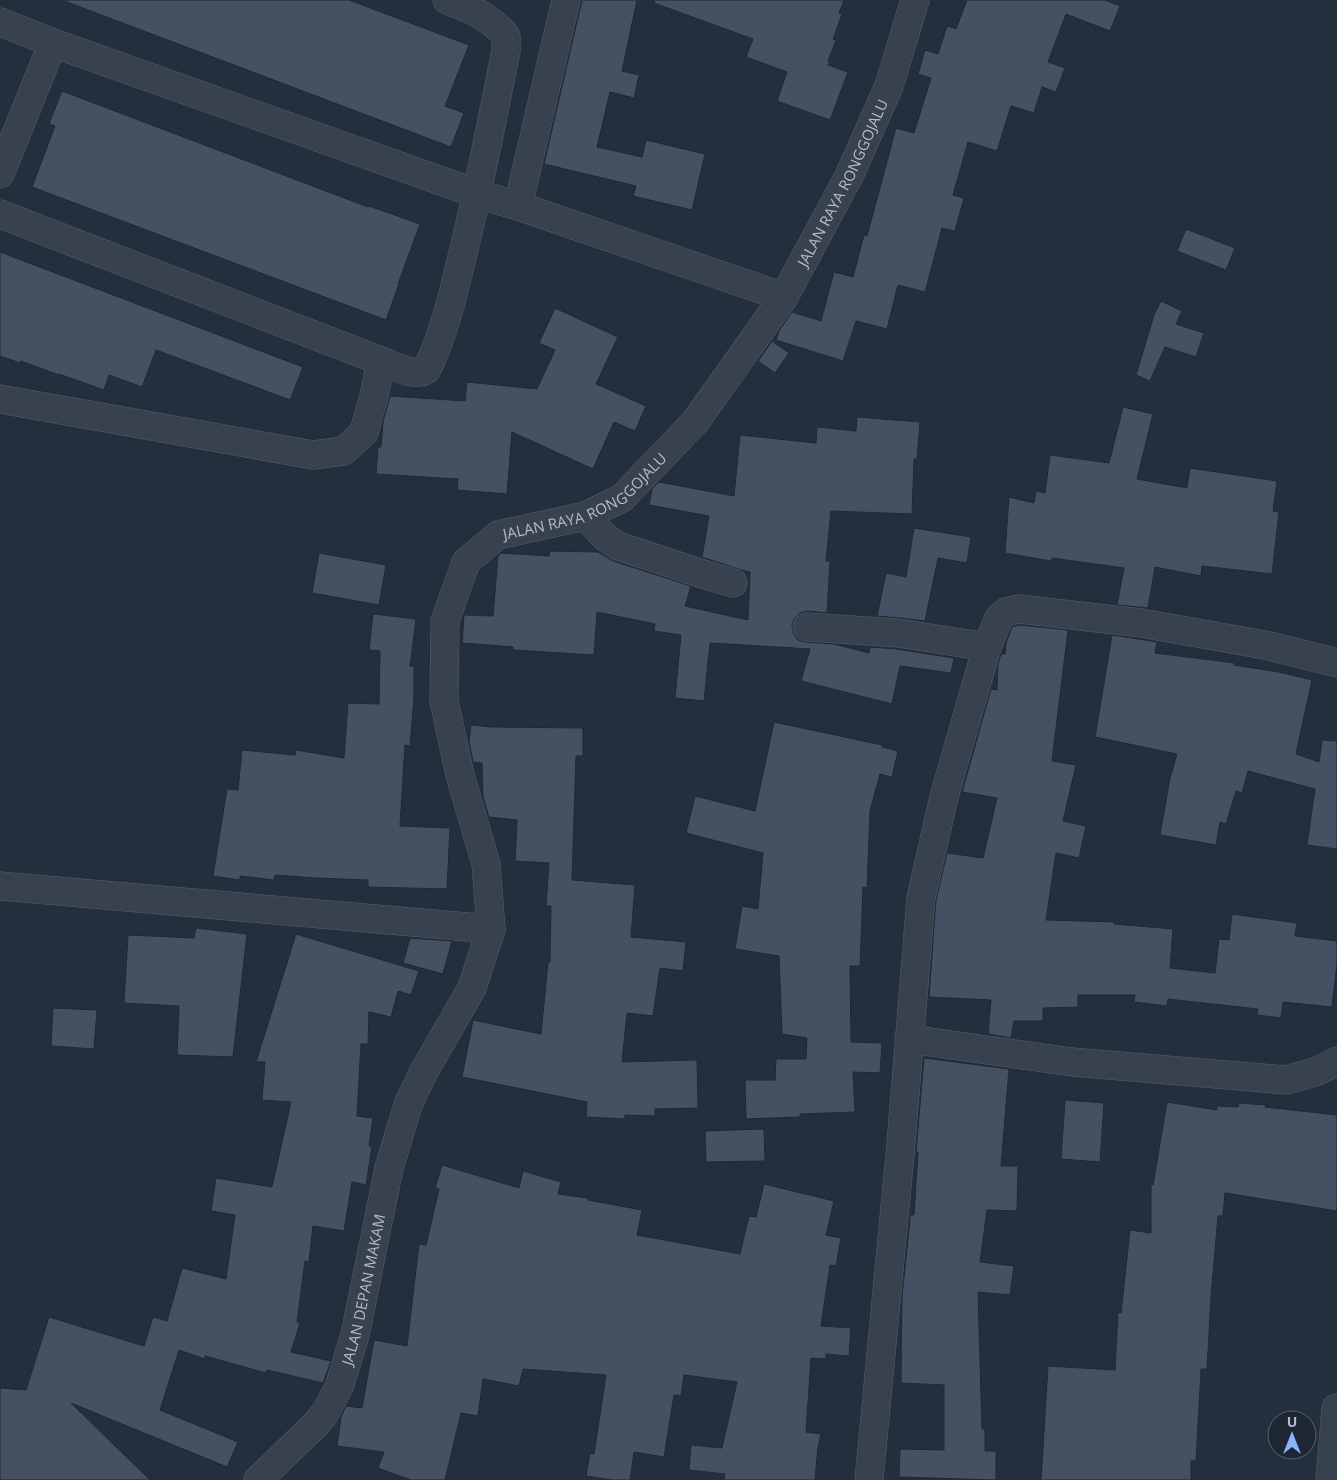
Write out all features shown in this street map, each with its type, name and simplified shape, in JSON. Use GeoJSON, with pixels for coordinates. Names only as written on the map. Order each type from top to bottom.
{"type":"FeatureCollection","features":[{"type":"Feature","properties":{"kind":"street"},"geometry":{"type":"LineString","coordinates":[[0,214],[381,361],[416,373],[422,373],[427,369],[443,332],[478,194],[506,51],[506,36],[498,25],[479,13],[447,0]]}},
{"type":"Feature","properties":{"kind":"street"},"geometry":{"type":"LineString","coordinates":[[518,206],[566,0]]}},
{"type":"Feature","properties":{"kind":"street","name":"JALAN RAYA RONGGOJALU"},"geometry":{"type":"LineString","coordinates":[[423,1073],[472,988],[491,929],[486,864],[460,775],[444,701],[445,621],[466,562],[498,535],[585,516],[622,498],[695,422],[784,297],[849,176],[889,86],[915,0]]}},
{"type":"Feature","properties":{"kind":"street"},"geometry":{"type":"LineString","coordinates":[[0,22],[53,43],[478,194],[784,297]]}},
{"type":"Feature","properties":{"kind":"street"},"geometry":{"type":"LineString","coordinates":[[0,174],[53,43]]}},
{"type":"Feature","properties":{"kind":"street"},"geometry":{"type":"LineString","coordinates":[[0,399],[313,455],[344,451],[364,432],[381,361]]}},
{"type":"Feature","properties":{"kind":"street"},"geometry":{"type":"LineString","coordinates":[[585,516],[606,538],[618,546],[733,582]]}},
{"type":"Feature","properties":{"kind":"street"},"geometry":{"type":"LineString","coordinates":[[868,1480],[901,1144],[921,898],[944,797],[987,647],[998,618],[1006,612],[1019,609],[1141,623],[1265,645],[1337,663]]}},
{"type":"Feature","properties":{"kind":"street"},"geometry":{"type":"LineString","coordinates":[[807,627],[898,633],[987,647]]}},
{"type":"Feature","properties":{"kind":"street"},"geometry":{"type":"LineString","coordinates":[[0,886],[491,929]]}},
{"type":"Feature","properties":{"kind":"street"},"geometry":{"type":"LineString","coordinates":[[909,1039],[1072,1062],[1286,1080],[1318,1071],[1337,1061]]}},
{"type":"Feature","properties":{"kind":"street","name":"JALAN DEPAN MAKAM"},"geometry":{"type":"LineString","coordinates":[[258,1480],[316,1424],[325,1413],[339,1387],[355,1335],[389,1168],[408,1105],[423,1073]]}},
{"type":"Feature","properties":{"kind":"street"},"geometry":{"type":"LineString","coordinates":[[1330,1480],[1336,1408]]}},
{"type":"Feature","properties":{"kind":"building"},"geometry":{"type":"Polygon","coordinates":[[[67,0],[349,0],[469,45],[445,106],[464,113],[451,147],[67,2],[67,0]]]}},
{"type":"Feature","properties":{"kind":"building"},"geometry":{"type":"Polygon","coordinates":[[[582,0],[637,0],[622,71],[639,75],[634,98],[610,92],[597,147],[642,157],[646,140],[705,154],[692,210],[633,196],[636,186],[544,164],[582,0]]]}},
{"type":"Feature","properties":{"kind":"building"},"geometry":{"type":"Polygon","coordinates":[[[655,0],[844,0],[839,13],[842,14],[833,39],[836,40],[828,65],[848,72],[830,120],[777,101],[787,72],[746,57],[753,39],[654,3],[655,0]]]}},
{"type":"Feature","properties":{"kind":"building"},"geometry":{"type":"Polygon","coordinates":[[[967,0],[1105,0],[1120,6],[1110,31],[1066,14],[1048,62],[1065,68],[1056,92],[1042,87],[1034,113],[1011,106],[997,151],[968,142],[953,195],[964,198],[955,231],[942,228],[925,292],[898,285],[887,329],[856,321],[843,361],[776,340],[779,331],[792,312],[821,321],[834,272],[853,277],[864,235],[867,236],[896,128],[914,133],[931,78],[918,74],[925,50],[938,54],[947,26],[956,29],[967,0]]]}},
{"type":"Feature","properties":{"kind":"building"},"geometry":{"type":"Polygon","coordinates":[[[62,91],[368,207],[420,224],[386,320],[32,187],[55,126],[49,124],[62,91]]]}},
{"type":"Feature","properties":{"kind":"building"},"geometry":{"type":"Polygon","coordinates":[[[1186,229],[1235,248],[1226,270],[1177,251],[1186,229]]]}},
{"type":"Feature","properties":{"kind":"building"},"geometry":{"type":"Polygon","coordinates":[[[0,252],[303,367],[290,400],[156,350],[142,387],[109,375],[104,390],[21,361],[20,363],[0,356],[0,252]]]}},
{"type":"Feature","properties":{"kind":"building"},"geometry":{"type":"Polygon","coordinates":[[[1161,301],[1182,311],[1176,324],[1204,333],[1196,357],[1165,347],[1150,381],[1136,375],[1154,315],[1161,301]]]}},
{"type":"Feature","properties":{"kind":"building"},"geometry":{"type":"Polygon","coordinates":[[[555,308],[618,337],[596,384],[646,406],[635,431],[614,422],[593,469],[512,432],[507,494],[457,490],[458,479],[376,474],[378,447],[381,447],[383,422],[390,396],[465,401],[467,382],[537,389],[555,350],[539,343],[555,308]]]}},
{"type":"Feature","properties":{"kind":"building"},"geometry":{"type":"Polygon","coordinates":[[[772,341],[789,353],[775,373],[758,361],[772,341]]]}},
{"type":"Feature","properties":{"kind":"building"},"geometry":{"type":"Polygon","coordinates":[[[1123,407],[1153,414],[1137,479],[1187,488],[1190,468],[1277,481],[1273,511],[1279,512],[1272,574],[1202,566],[1201,576],[1155,567],[1148,608],[1117,605],[1124,568],[1052,558],[1051,561],[1005,553],[1009,497],[1034,503],[1036,491],[1045,493],[1050,455],[1109,463],[1123,407]]]}},
{"type":"Feature","properties":{"kind":"building"},"geometry":{"type":"Polygon","coordinates":[[[857,417],[920,422],[917,459],[914,459],[912,514],[831,511],[826,561],[830,561],[827,613],[808,611],[800,613],[794,619],[792,625],[793,633],[798,640],[805,642],[834,644],[869,653],[870,647],[954,658],[951,673],[900,666],[892,704],[801,681],[810,649],[710,643],[704,701],[675,698],[681,635],[654,631],[655,624],[597,612],[594,655],[513,650],[513,647],[462,643],[464,615],[493,616],[498,556],[501,553],[549,556],[550,551],[598,552],[613,561],[691,586],[685,606],[748,620],[750,572],[702,557],[709,516],[649,505],[652,489],[659,482],[734,496],[740,435],[816,443],[817,427],[856,431],[857,417]]]}},
{"type":"Feature","properties":{"kind":"building"},"geometry":{"type":"Polygon","coordinates":[[[914,528],[971,537],[967,563],[938,558],[925,621],[877,616],[886,573],[906,577],[914,528]]]}},
{"type":"Feature","properties":{"kind":"building"},"geometry":{"type":"Polygon","coordinates":[[[319,553],[386,565],[379,605],[312,593],[319,553]]]}},
{"type":"Feature","properties":{"kind":"building"},"geometry":{"type":"Polygon","coordinates":[[[373,614],[416,619],[410,666],[414,666],[414,697],[410,746],[405,745],[400,826],[450,828],[447,889],[368,887],[368,880],[275,875],[274,880],[240,876],[240,880],[213,876],[227,789],[238,790],[242,750],[295,755],[296,750],[344,758],[348,703],[379,704],[380,651],[369,650],[373,614]]]}},
{"type":"Feature","properties":{"kind":"building"},"geometry":{"type":"Polygon","coordinates":[[[1020,625],[1068,630],[1052,761],[1076,765],[1063,821],[1086,826],[1079,858],[1056,853],[1046,920],[1115,922],[1114,924],[1173,929],[1170,968],[1215,973],[1219,939],[1229,940],[1232,914],[1297,923],[1295,936],[1337,941],[1337,964],[1332,1007],[1283,1002],[1281,1018],[1257,1015],[1258,1009],[1168,999],[1167,1006],[1134,1002],[1135,995],[1078,995],[1078,1007],[1043,1008],[1043,1021],[1014,1021],[1011,1038],[988,1034],[991,1000],[929,997],[936,900],[947,853],[983,858],[997,798],[962,792],[991,689],[997,690],[998,664],[1001,654],[1005,654],[1006,643],[1012,627],[1020,625]]]}},
{"type":"Feature","properties":{"kind":"building"},"geometry":{"type":"Polygon","coordinates":[[[1112,635],[1157,642],[1155,653],[1235,663],[1234,665],[1279,672],[1312,680],[1296,754],[1319,762],[1322,740],[1337,741],[1337,849],[1307,845],[1315,789],[1248,771],[1242,793],[1236,791],[1226,824],[1220,822],[1216,845],[1160,835],[1170,778],[1177,754],[1095,737],[1112,635]]]}},
{"type":"Feature","properties":{"kind":"building"},"geometry":{"type":"Polygon","coordinates":[[[774,722],[882,745],[882,747],[898,751],[892,777],[880,774],[870,811],[867,888],[863,887],[860,966],[850,966],[851,1042],[882,1043],[880,1073],[853,1072],[855,1112],[800,1114],[800,1117],[746,1119],[745,1080],[775,1080],[776,1059],[806,1059],[807,1038],[782,1034],[779,956],[735,949],[742,906],[758,909],[763,853],[686,833],[695,796],[755,811],[774,722]]]}},
{"type":"Feature","properties":{"kind":"building"},"geometry":{"type":"Polygon","coordinates":[[[471,725],[583,728],[583,756],[576,756],[572,880],[635,885],[631,937],[686,942],[683,971],[660,968],[653,1016],[627,1013],[622,1062],[697,1060],[698,1108],[655,1109],[655,1116],[625,1115],[625,1119],[586,1117],[587,1102],[462,1077],[473,1020],[541,1034],[548,962],[550,962],[551,906],[546,906],[549,863],[515,861],[517,820],[489,817],[483,797],[482,763],[473,762],[469,741],[471,725]]]}},
{"type":"Feature","properties":{"kind":"building"},"geometry":{"type":"Polygon","coordinates":[[[196,928],[247,934],[233,1057],[177,1055],[179,1006],[124,1003],[128,935],[194,938],[196,928]]]}},
{"type":"Feature","properties":{"kind":"building"},"geometry":{"type":"Polygon","coordinates":[[[296,934],[419,971],[411,995],[398,991],[391,1017],[369,1012],[368,1044],[361,1044],[357,1116],[373,1118],[369,1146],[372,1147],[366,1185],[352,1182],[344,1231],[313,1226],[309,1262],[305,1261],[297,1322],[300,1323],[291,1352],[331,1361],[323,1383],[267,1370],[266,1373],[205,1356],[205,1359],[179,1350],[160,1410],[238,1442],[227,1467],[71,1403],[150,1480],[0,1480],[0,1388],[26,1390],[49,1317],[144,1346],[153,1317],[167,1321],[182,1268],[226,1279],[235,1215],[211,1211],[216,1178],[272,1187],[291,1102],[262,1100],[265,1062],[256,1062],[296,934]]]}},
{"type":"Feature","properties":{"kind":"building"},"geometry":{"type":"Polygon","coordinates":[[[410,938],[452,941],[443,974],[403,963],[410,938]]]}},
{"type":"Feature","properties":{"kind":"building"},"geometry":{"type":"Polygon","coordinates":[[[53,1008],[97,1010],[94,1049],[51,1046],[53,1008]]]}},
{"type":"Feature","properties":{"kind":"building"},"geometry":{"type":"Polygon","coordinates":[[[924,1058],[1009,1069],[1001,1166],[1018,1166],[1017,1211],[987,1210],[980,1262],[1014,1266],[1010,1295],[978,1292],[982,1429],[985,1429],[985,1451],[996,1451],[996,1480],[899,1477],[900,1449],[944,1450],[944,1385],[901,1383],[902,1296],[910,1215],[914,1215],[918,1152],[916,1152],[924,1058]]]}},
{"type":"Feature","properties":{"kind":"building"},"geometry":{"type":"Polygon","coordinates":[[[1065,1100],[1104,1103],[1100,1162],[1061,1159],[1065,1100]]]}},
{"type":"Feature","properties":{"kind":"building"},"geometry":{"type":"Polygon","coordinates":[[[1167,1102],[1217,1110],[1217,1106],[1238,1107],[1239,1103],[1266,1105],[1265,1107],[1337,1115],[1337,1211],[1225,1193],[1223,1216],[1218,1216],[1207,1369],[1201,1369],[1196,1461],[1191,1461],[1191,1480],[1041,1480],[1048,1366],[1115,1370],[1118,1312],[1121,1313],[1130,1230],[1151,1233],[1151,1185],[1153,1185],[1167,1102]]]}},
{"type":"Feature","properties":{"kind":"building"},"geometry":{"type":"Polygon","coordinates":[[[764,1129],[765,1161],[706,1162],[705,1131],[764,1129]]]}},
{"type":"Feature","properties":{"kind":"building"},"geometry":{"type":"Polygon","coordinates":[[[442,1165],[519,1188],[523,1171],[561,1182],[558,1194],[588,1198],[588,1200],[642,1210],[637,1235],[740,1254],[749,1216],[756,1217],[764,1184],[834,1201],[826,1235],[841,1238],[836,1266],[830,1265],[821,1326],[851,1328],[849,1356],[826,1354],[826,1359],[811,1358],[806,1432],[821,1434],[815,1480],[724,1480],[725,1474],[689,1470],[691,1445],[722,1448],[737,1382],[684,1375],[681,1396],[674,1395],[664,1457],[634,1452],[630,1480],[613,1480],[586,1476],[590,1453],[594,1454],[606,1375],[523,1369],[519,1386],[483,1379],[478,1416],[461,1413],[445,1480],[411,1480],[378,1468],[384,1452],[337,1446],[341,1417],[346,1406],[362,1408],[374,1340],[407,1346],[419,1244],[426,1245],[439,1189],[435,1188],[442,1165]]]}}]}
